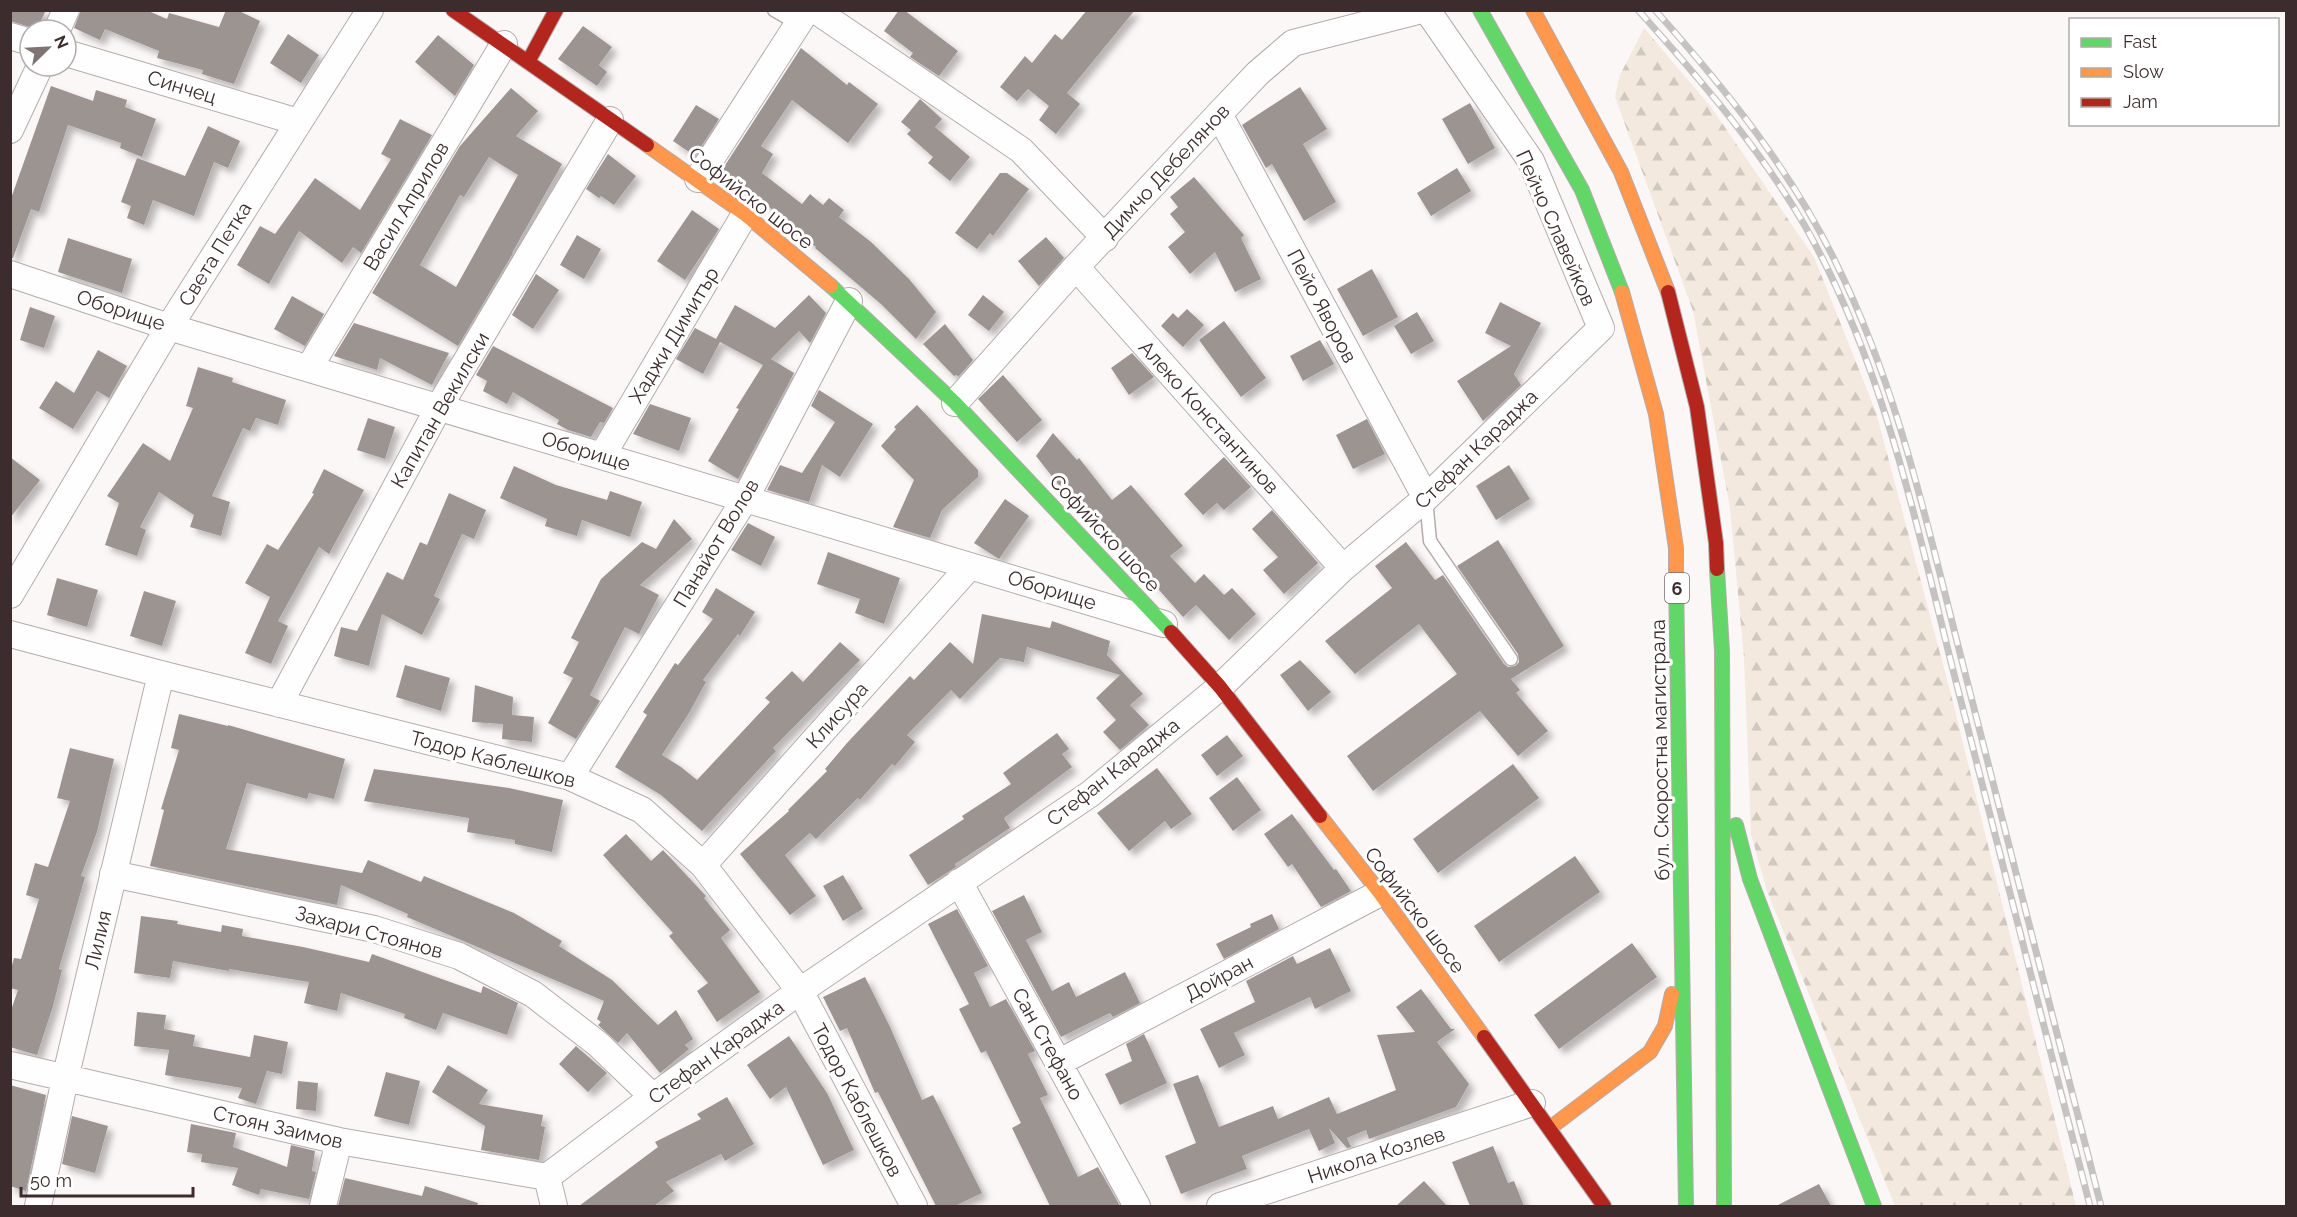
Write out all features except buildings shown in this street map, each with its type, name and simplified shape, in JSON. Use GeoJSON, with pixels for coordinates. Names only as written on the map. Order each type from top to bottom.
{"type":"FeatureCollection","features":[{"type":"Feature","properties":{"kind":"main road","name":"Софийско шосе"},"geometry":{"type":"LineString","coordinates":[[453,10],[745,214],[849,301],[955,403],[1164,624],[1220,687],[1380,894],[1533,1103],[1604,1206]]}},
{"type":"Feature","properties":{"kind":"main road"},"geometry":{"type":"LineString","coordinates":[[528,62],[556,10]]}},
{"type":"Feature","properties":{"kind":"main road","name":"бул. Скоростна магистрала"},"geometry":{"type":"LineString","coordinates":[[1480,10],[1582,190],[1626,302],[1656,414],[1676,548],[1686,1206]]}},
{"type":"Feature","properties":{"kind":"main road","name":"6"},"geometry":{"type":"LineString","coordinates":[[1533,10],[1621,172],[1667,290],[1697,407],[1716,543],[1722,651],[1724,1206]]}},
{"type":"Feature","properties":{"kind":"main road"},"geometry":{"type":"LineString","coordinates":[[1723,770],[1750,879],[1874,1206]]}},
{"type":"Feature","properties":{"kind":"main road"},"geometry":{"type":"LineString","coordinates":[[1550,1128],[1636,1064],[1658,1040],[1670,1011],[1682,909]]}},
{"type":"Feature","properties":{"kind":"street","name":"Света Петка"},"geometry":{"type":"LineString","coordinates":[[10,595],[169,327],[370,10]]}},
{"type":"Feature","properties":{"kind":"street","name":"Димчо Дебелянов"},"geometry":{"type":"LineString","coordinates":[[955,403],[1076,267],[1219,114],[1258,73],[1293,43],[1422,10]]}},
{"type":"Feature","properties":{"kind":"street","name":"Пейчо Славейков"},"geometry":{"type":"LineString","coordinates":[[1427,10],[1531,161],[1601,328]]}},
{"type":"Feature","properties":{"kind":"street"},"geometry":{"type":"LineString","coordinates":[[698,179],[807,15],[1021,150],[1105,238]]}},
{"type":"Feature","properties":{"kind":"street","name":"Васил Априлов"},"geometry":{"type":"LineString","coordinates":[[309,368],[504,44]]}},
{"type":"Feature","properties":{"kind":"street","name":"Синчец"},"geometry":{"type":"LineString","coordinates":[[78,57],[298,122]]}},
{"type":"Feature","properties":{"kind":"street"},"geometry":{"type":"LineString","coordinates":[[10,130],[34,78]]}},
{"type":"Feature","properties":{"kind":"street","name":"Пейо Яворов"},"geometry":{"type":"LineString","coordinates":[[1219,114],[1426,498]]}},
{"type":"Feature","properties":{"kind":"street","name":"Капитан Векилски"},"geometry":{"type":"LineString","coordinates":[[279,704],[439,407],[610,120]]}},
{"type":"Feature","properties":{"kind":"street","name":"Хаджи Димитър"},"geometry":{"type":"LineString","coordinates":[[602,456],[745,214]]}},
{"type":"Feature","properties":{"kind":"street","name":"Алеко Константинов"},"geometry":{"type":"LineString","coordinates":[[1076,267],[1343,568]]}},
{"type":"Feature","properties":{"kind":"street","name":"Оборище"},"geometry":{"type":"LineString","coordinates":[[10,274],[169,327],[1164,624]]}},
{"type":"Feature","properties":{"kind":"street","name":"Панайот Волов"},"geometry":{"type":"LineString","coordinates":[[570,777],[745,499],[849,301]]}},
{"type":"Feature","properties":{"kind":"street","name":"Стефан Караджа"},"geometry":{"type":"LineString","coordinates":[[547,1177],[800,991],[1090,794],[1220,687],[1343,568],[1426,498],[1601,328]]}},
{"type":"Feature","properties":{"kind":"street","name":"Клисура"},"geometry":{"type":"LineString","coordinates":[[703,865],[970,566]]}},
{"type":"Feature","properties":{"kind":"street","name":"Тодор Каблешков"},"geometry":{"type":"LineString","coordinates":[[10,634],[570,777],[642,810],[703,865],[800,991],[914,1206]]}},
{"type":"Feature","properties":{"kind":"street","name":"Лилия"},"geometry":{"type":"LineString","coordinates":[[38,1206],[65,1079],[161,674]]}},
{"type":"Feature","properties":{"kind":"street","name":"Захари Стоянов"},"geometry":{"type":"LineString","coordinates":[[113,874],[374,929],[459,957],[533,994],[598,1044],[653,1097]]}},
{"type":"Feature","properties":{"kind":"street","name":"Сан Стефано"},"geometry":{"type":"LineString","coordinates":[[958,882],[1137,1206]]}},
{"type":"Feature","properties":{"kind":"street","name":"Дойран"},"geometry":{"type":"LineString","coordinates":[[1058,1063],[1380,894]]}},
{"type":"Feature","properties":{"kind":"street","name":"Стоян Заимов"},"geometry":{"type":"LineString","coordinates":[[10,1065],[339,1141],[547,1177]]}},
{"type":"Feature","properties":{"kind":"street","name":"Никола Козлев"},"geometry":{"type":"LineString","coordinates":[[1220,1206],[1533,1103]]}},
{"type":"Feature","properties":{"kind":"street"},"geometry":{"type":"LineString","coordinates":[[323,1206],[339,1141]]}},
{"type":"Feature","properties":{"kind":"street"},"geometry":{"type":"LineString","coordinates":[[547,1177],[554,1206]]}},
{"type":"Feature","properties":{"kind":"lane"},"geometry":{"type":"LineString","coordinates":[[774,10],[807,15]]}},
{"type":"Feature","properties":{"kind":"lane"},"geometry":{"type":"LineString","coordinates":[[1426,498],[1430,541],[1511,659]]}},
{"type":"Feature","properties":{"kind":"green space"},"geometry":{"type":"Polygon","coordinates":[[[1644,28],[1711,107],[1814,257],[1876,412],[1953,702],[2076,1206],[1895,1206],[1767,891],[1751,834],[1744,658],[1730,508],[1693,311],[1615,97],[1619,77],[1644,28]]]}},
{"type":"Feature","properties":{"kind":"railway"},"geometry":{"type":"LineString","coordinates":[[1638,10],[1706,87],[1768,168],[1805,226],[1856,332],[1876,387],[1910,499],[2090,1206]]}},
{"type":"Feature","properties":{"kind":"railway"},"geometry":{"type":"LineString","coordinates":[[1655,10],[1731,99],[1777,162],[1836,263],[1878,360],[1924,512],[2101,1206]]}},
{"type":"Feature","properties":{"kind":"traffic: fast"},"geometry":{"type":"LineString","coordinates":[[1480,10],[1582,190],[1622,292]]}},
{"type":"Feature","properties":{"kind":"traffic: fast"},"geometry":{"type":"LineString","coordinates":[[831,286],[955,403],[1171,632]]}},
{"type":"Feature","properties":{"kind":"traffic: fast"},"geometry":{"type":"LineString","coordinates":[[1717,569],[1722,651],[1724,1206]]}},
{"type":"Feature","properties":{"kind":"traffic: fast"},"geometry":{"type":"LineString","coordinates":[[1676,577],[1686,1206]]}},
{"type":"Feature","properties":{"kind":"traffic: fast"},"geometry":{"type":"LineString","coordinates":[[1736,825],[1750,879],[1874,1206]]}},
{"type":"Feature","properties":{"kind":"traffic: slow"},"geometry":{"type":"LineString","coordinates":[[1533,10],[1621,172],[1668,292]]}},
{"type":"Feature","properties":{"kind":"traffic: slow"},"geometry":{"type":"LineString","coordinates":[[647,145],[745,214],[831,286]]}},
{"type":"Feature","properties":{"kind":"traffic: slow"},"geometry":{"type":"LineString","coordinates":[[1622,292],[1656,414],[1676,548],[1676,577]]}},
{"type":"Feature","properties":{"kind":"traffic: slow"},"geometry":{"type":"LineString","coordinates":[[1320,816],[1380,893],[1484,1037]]}},
{"type":"Feature","properties":{"kind":"traffic: slow"},"geometry":{"type":"LineString","coordinates":[[1550,1128],[1650,1052],[1665,1026],[1672,994]]}},
{"type":"Feature","properties":{"kind":"traffic: jam"},"geometry":{"type":"LineString","coordinates":[[453,10],[647,145]]}},
{"type":"Feature","properties":{"kind":"traffic: jam"},"geometry":{"type":"LineString","coordinates":[[528,62],[556,10]]}},
{"type":"Feature","properties":{"kind":"traffic: jam"},"geometry":{"type":"LineString","coordinates":[[1668,292],[1697,407],[1716,543],[1717,569]]}},
{"type":"Feature","properties":{"kind":"traffic: jam"},"geometry":{"type":"LineString","coordinates":[[1171,632],[1220,687],[1320,816]]}},
{"type":"Feature","properties":{"kind":"traffic: jam"},"geometry":{"type":"LineString","coordinates":[[1484,1037],[1604,1206]]}}]}
